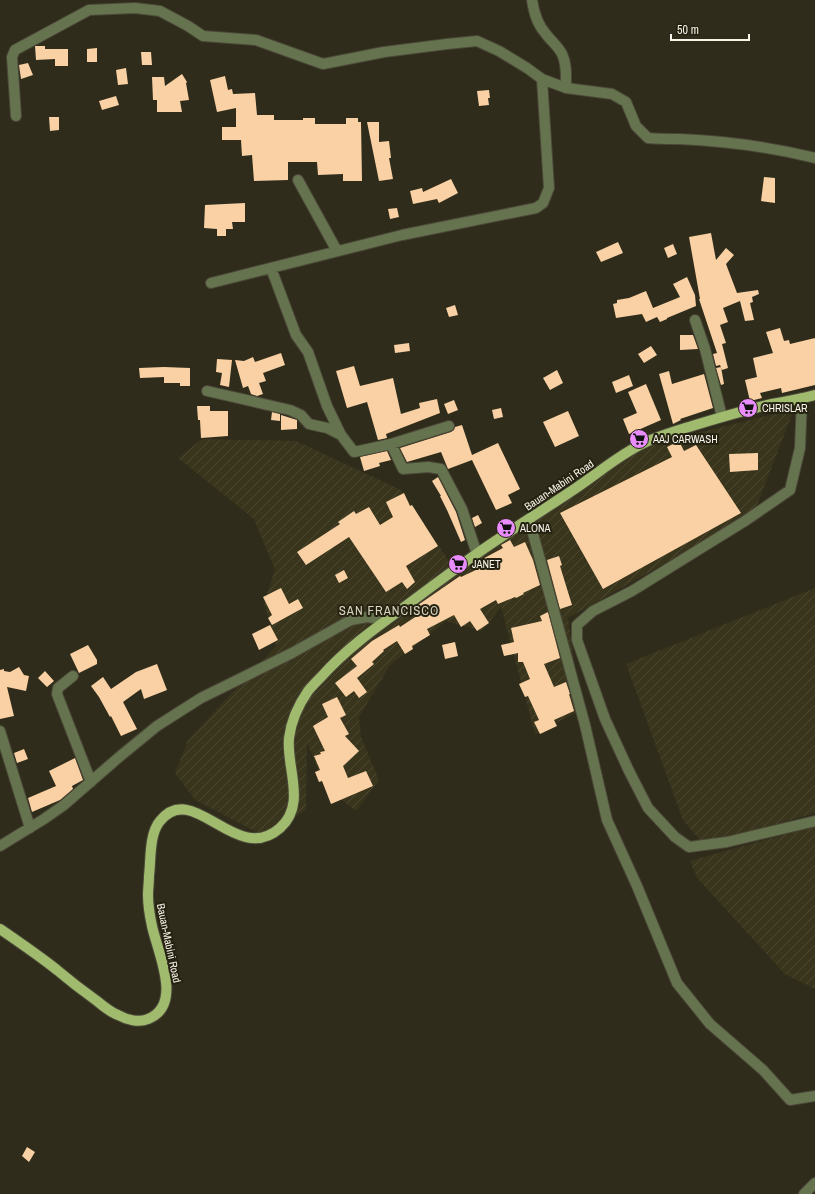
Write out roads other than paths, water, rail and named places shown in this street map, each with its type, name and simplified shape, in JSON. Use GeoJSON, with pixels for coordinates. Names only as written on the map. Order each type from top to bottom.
{"type":"FeatureCollection","features":[{"type":"Feature","properties":{"kind":"main road","name":"Bauan-Mabini Road"},"geometry":{"type":"LineString","coordinates":[[0,929],[24,945],[76,986],[118,1015],[133,1020],[148,1019],[154,1016],[164,1004],[167,989],[165,974],[152,926],[148,897],[150,857],[154,833],[158,825],[167,814],[184,809],[194,811],[227,830],[239,835],[250,838],[270,836],[288,820],[293,811],[294,796],[289,758],[289,737],[299,707],[308,690],[333,664],[359,641],[477,554],[642,444],[722,417],[771,404],[815,395]]}},
{"type":"Feature","properties":{"kind":"street"},"geometry":{"type":"LineString","coordinates":[[532,0],[535,18],[545,34],[562,53],[565,64],[566,88]]}},
{"type":"Feature","properties":{"kind":"street"},"geometry":{"type":"LineString","coordinates":[[16,116],[12,57],[15,50],[90,10],[135,8],[160,11],[203,36],[256,40],[323,64],[384,52],[447,44],[477,42],[499,51],[542,79],[566,88],[612,94],[626,102],[636,126],[648,138],[665,140],[678,139],[784,150],[815,158]]}},
{"type":"Feature","properties":{"kind":"street"},"geometry":{"type":"LineString","coordinates":[[211,283],[402,235],[536,208],[543,203],[549,188],[542,79]]}},
{"type":"Feature","properties":{"kind":"street"},"geometry":{"type":"LineString","coordinates":[[298,180],[337,251]]}},
{"type":"Feature","properties":{"kind":"street"},"geometry":{"type":"LineString","coordinates":[[271,268],[296,336],[308,352],[327,406],[341,435],[354,452],[391,444],[449,426]]}},
{"type":"Feature","properties":{"kind":"street"},"geometry":{"type":"LineString","coordinates":[[695,320],[722,417]]}},
{"type":"Feature","properties":{"kind":"street"},"geometry":{"type":"LineString","coordinates":[[207,391],[290,410],[301,415],[309,424],[328,428],[341,435]]}},
{"type":"Feature","properties":{"kind":"street"},"geometry":{"type":"LineString","coordinates":[[802,398],[800,448],[790,490],[746,521],[632,591],[593,611],[577,625],[577,640],[605,719],[629,770],[648,808],[675,837],[689,847],[727,842],[815,821]]}},
{"type":"Feature","properties":{"kind":"street"},"geometry":{"type":"LineString","coordinates":[[391,444],[403,469],[428,467],[441,469],[462,509],[477,554]]}},
{"type":"Feature","properties":{"kind":"street"},"geometry":{"type":"LineString","coordinates":[[529,519],[585,724],[607,820],[637,886],[677,982],[710,1024],[763,1070],[790,1100],[815,1096]]}},
{"type":"Feature","properties":{"kind":"street"},"geometry":{"type":"LineString","coordinates":[[0,846],[64,805],[157,726],[201,698],[292,653],[351,620],[367,617],[386,620]]}},
{"type":"Feature","properties":{"kind":"street"},"geometry":{"type":"LineString","coordinates":[[73,676],[58,688],[57,694],[91,782]]}},
{"type":"Feature","properties":{"kind":"street"},"geometry":{"type":"LineString","coordinates":[[0,731],[30,828]]}},
{"type":"Feature","properties":{"kind":"street"},"geometry":{"type":"LineString","coordinates":[[804,1194],[815,1183]]}},
{"type":"Feature","properties":{"kind":"place","name":"CHRISLAR"},"geometry":{"type":"Point","coordinates":[748,408]}},
{"type":"Feature","properties":{"kind":"place","name":"AAJ CARWASH"},"geometry":{"type":"Point","coordinates":[639,439]}},
{"type":"Feature","properties":{"kind":"place","name":"ALONA"},"geometry":{"type":"Point","coordinates":[506,528]}},
{"type":"Feature","properties":{"kind":"place","name":"JANET"},"geometry":{"type":"Point","coordinates":[458,564]}},
{"type":"Feature","properties":{"kind":"district","name":"SAN FRANCISCO"},"geometry":{"type":"Point","coordinates":[389,610]}}]}
